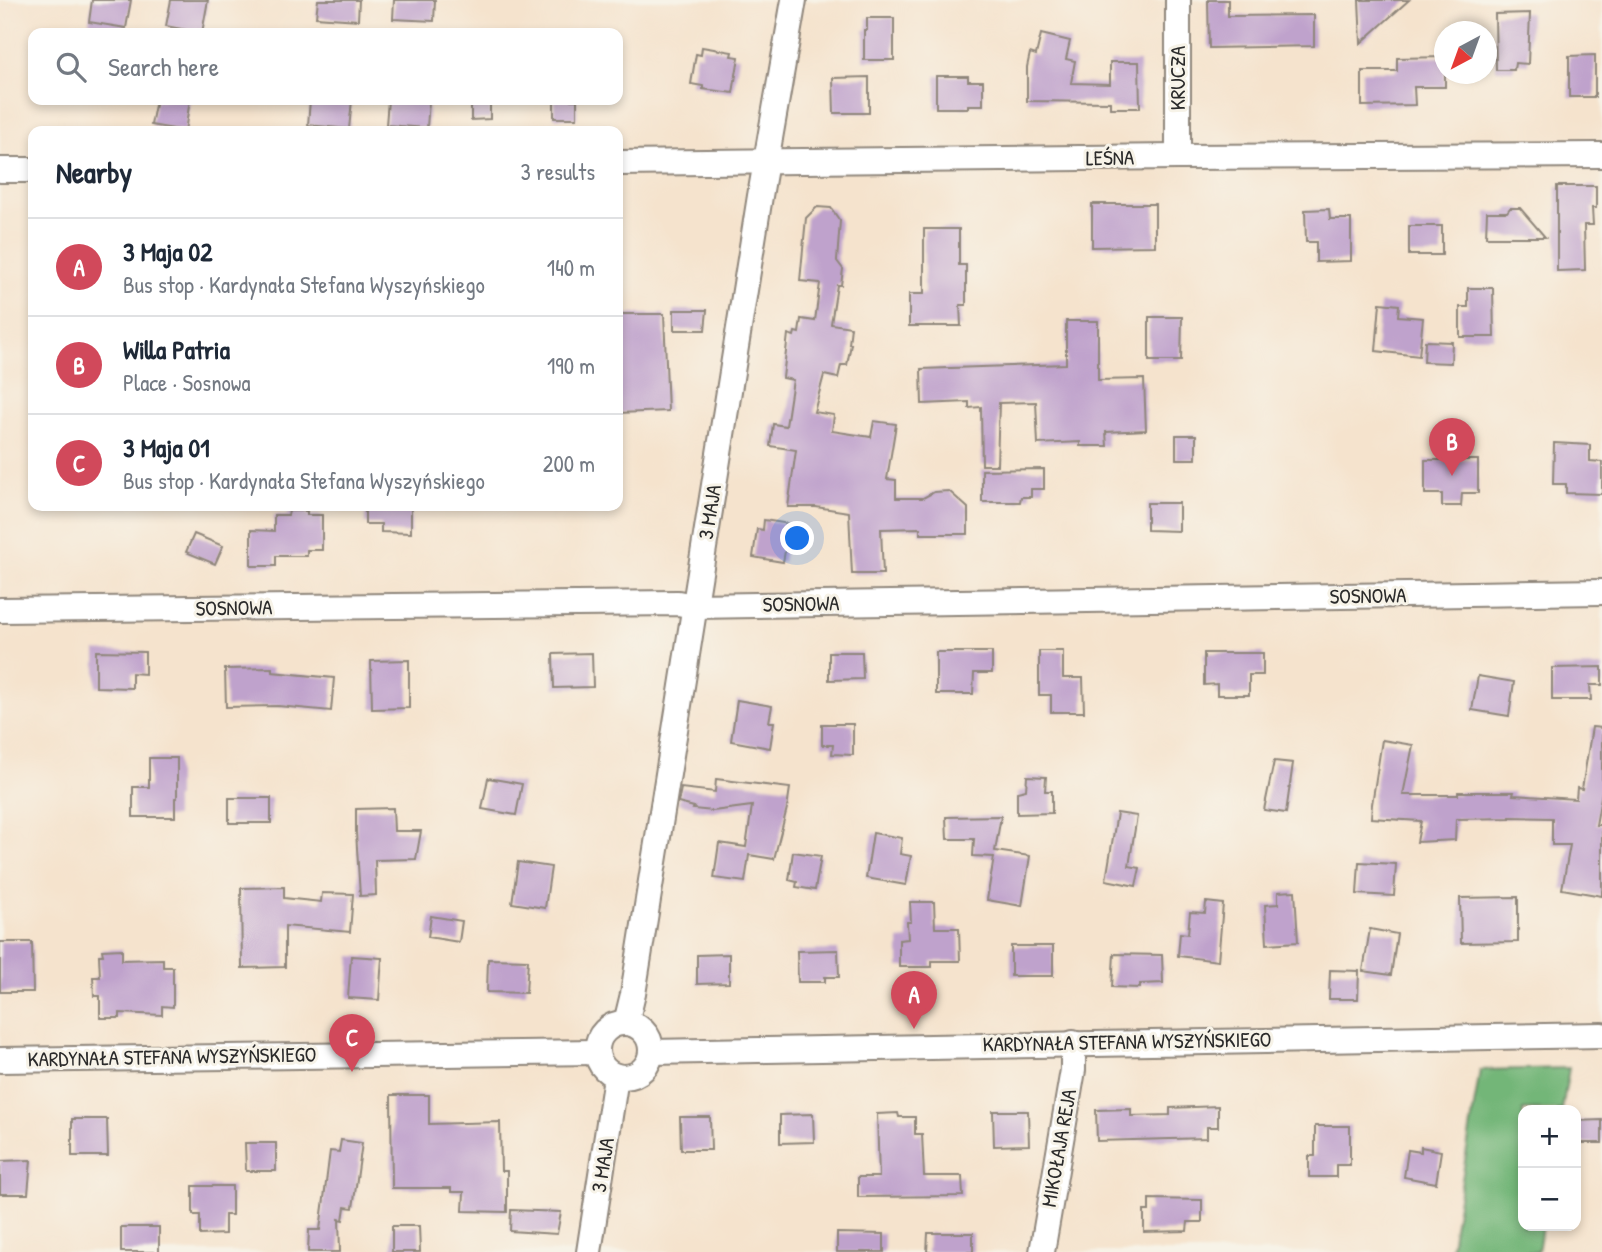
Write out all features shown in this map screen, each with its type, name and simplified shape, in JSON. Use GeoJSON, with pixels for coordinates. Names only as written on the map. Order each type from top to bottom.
{"type":"FeatureCollection","features":[{"type":"Feature","properties":{"kind":"street","name":"3 MAJA"},"geometry":{"type":"LineString","coordinates":[[626,1023],[634,994],[694,606],[794,0]]}},
{"type":"Feature","properties":{"kind":"street","name":"KRUCZA"},"geometry":{"type":"LineString","coordinates":[[1178,0],[1178,157]]}},
{"type":"Feature","properties":{"kind":"street","name":"LEŚNA"},"geometry":{"type":"LineString","coordinates":[[623,163],[1602,155]]}},
{"type":"Feature","properties":{"kind":"street"},"geometry":{"type":"LineString","coordinates":[[0,170],[28,170]]}},
{"type":"Feature","properties":{"kind":"street","name":"SOSNOWA"},"geometry":{"type":"LineString","coordinates":[[0,610],[664,603],[694,606],[1602,592]]}},
{"type":"Feature","properties":{"kind":"street"},"geometry":{"type":"LineString","coordinates":[[626,1023],[641,1029],[647,1035],[652,1052],[646,1068],[639,1073],[631,1077],[616,1077],[601,1065],[597,1052],[599,1040],[609,1027],[626,1023]]}},
{"type":"Feature","properties":{"kind":"street","name":"KARDYNAŁA STEFANA WYSZYŃSKIEGO"},"geometry":{"type":"LineString","coordinates":[[652,1052],[1602,1035]]}},
{"type":"Feature","properties":{"kind":"street","name":"MIKOŁAJA REJA"},"geometry":{"type":"LineString","coordinates":[[1042,1252],[1073,1070],[1073,1043]]}},
{"type":"Feature","properties":{"kind":"street","name":"KARDYNAŁA STEFANA WYSZYŃSKIEGO"},"geometry":{"type":"LineString","coordinates":[[0,1060],[597,1052]]}},
{"type":"Feature","properties":{"kind":"street","name":"3 MAJA"},"geometry":{"type":"LineString","coordinates":[[589,1252],[616,1077]]}},
{"type":"Feature","properties":{"kind":"green space"},"geometry":{"type":"Polygon","coordinates":[[[1569,1068],[1563,1105],[1518,1105],[1518,1231],[1541,1231],[1538,1252],[1450,1252],[1480,1070],[1569,1068]]]}},
{"type":"Feature","properties":{"kind":"building"},"geometry":{"type":"Polygon","coordinates":[[[92,0],[131,0],[126,28],[89,22],[92,0]]]}},
{"type":"Feature","properties":{"kind":"building"},"geometry":{"type":"Polygon","coordinates":[[[171,0],[208,0],[203,28],[166,26],[171,0]]]}},
{"type":"Feature","properties":{"kind":"building"},"geometry":{"type":"Polygon","coordinates":[[[318,0],[359,0],[358,20],[316,17],[318,0]]]}},
{"type":"Feature","properties":{"kind":"building"},"geometry":{"type":"Polygon","coordinates":[[[394,0],[435,0],[434,21],[393,19],[394,0]]]}},
{"type":"Feature","properties":{"kind":"building"},"geometry":{"type":"Polygon","coordinates":[[[1208,0],[1228,0],[1228,16],[1314,15],[1314,46],[1209,48],[1208,0]]]}},
{"type":"Feature","properties":{"kind":"building"},"geometry":{"type":"Polygon","coordinates":[[[1359,0],[1409,0],[1361,43],[1359,0]]]}},
{"type":"Feature","properties":{"kind":"building"},"geometry":{"type":"Polygon","coordinates":[[[1530,13],[1528,64],[1515,63],[1514,70],[1497,70],[1495,14],[1530,13]]]}},
{"type":"Feature","properties":{"kind":"building"},"geometry":{"type":"Polygon","coordinates":[[[867,18],[894,18],[894,60],[864,60],[864,30],[867,30],[867,18]]]}},
{"type":"Feature","properties":{"kind":"building"},"geometry":{"type":"Polygon","coordinates":[[[1041,34],[1070,41],[1066,59],[1075,61],[1071,83],[1110,84],[1110,62],[1139,62],[1140,108],[1110,108],[1110,102],[1027,101],[1027,67],[1030,53],[1036,55],[1041,34]]]}},
{"type":"Feature","properties":{"kind":"building"},"geometry":{"type":"Polygon","coordinates":[[[702,47],[732,52],[731,56],[739,57],[733,93],[703,89],[703,86],[691,84],[696,54],[701,55],[702,47]]]}},
{"type":"Feature","properties":{"kind":"building"},"geometry":{"type":"Polygon","coordinates":[[[1595,55],[1595,97],[1569,97],[1569,56],[1595,55]]]}},
{"type":"Feature","properties":{"kind":"building"},"geometry":{"type":"Polygon","coordinates":[[[1434,57],[1434,84],[1445,84],[1445,87],[1414,87],[1415,105],[1362,106],[1362,71],[1397,71],[1397,58],[1434,57]]]}},
{"type":"Feature","properties":{"kind":"building"},"geometry":{"type":"Polygon","coordinates":[[[936,76],[968,76],[968,81],[983,81],[983,105],[936,108],[936,76]]]}},
{"type":"Feature","properties":{"kind":"building"},"geometry":{"type":"Polygon","coordinates":[[[869,77],[869,113],[834,113],[833,78],[869,77]]]}},
{"type":"Feature","properties":{"kind":"building"},"geometry":{"type":"Polygon","coordinates":[[[155,105],[189,105],[186,126],[151,125],[155,105]]]}},
{"type":"Feature","properties":{"kind":"building"},"geometry":{"type":"Polygon","coordinates":[[[310,105],[351,105],[349,126],[308,125],[310,105]]]}},
{"type":"Feature","properties":{"kind":"building"},"geometry":{"type":"Polygon","coordinates":[[[388,105],[429,105],[427,126],[386,125],[388,105]]]}},
{"type":"Feature","properties":{"kind":"building"},"geometry":{"type":"Polygon","coordinates":[[[471,105],[490,105],[490,119],[471,120],[471,105]]]}},
{"type":"Feature","properties":{"kind":"building"},"geometry":{"type":"Polygon","coordinates":[[[554,105],[577,105],[577,118],[554,118],[554,105]]]}},
{"type":"Feature","properties":{"kind":"building"},"geometry":{"type":"Polygon","coordinates":[[[1557,186],[1596,186],[1596,208],[1592,208],[1593,225],[1584,225],[1585,270],[1557,271],[1557,186]]]}},
{"type":"Feature","properties":{"kind":"building"},"geometry":{"type":"Polygon","coordinates":[[[1092,204],[1155,204],[1155,246],[1092,247],[1092,204]]]}},
{"type":"Feature","properties":{"kind":"building"},"geometry":{"type":"Polygon","coordinates":[[[817,207],[831,208],[840,221],[837,261],[843,269],[841,285],[837,285],[831,324],[851,327],[851,344],[847,365],[841,365],[838,378],[824,375],[814,412],[834,415],[832,431],[871,437],[874,421],[896,424],[887,479],[896,480],[896,498],[923,498],[934,492],[949,491],[968,508],[968,534],[920,534],[920,528],[881,529],[883,574],[852,574],[849,512],[816,507],[788,507],[796,450],[770,446],[773,424],[786,426],[793,380],[783,378],[788,334],[794,336],[795,332],[799,333],[801,319],[815,321],[820,283],[800,281],[806,218],[817,207]]]}},
{"type":"Feature","properties":{"kind":"building"},"geometry":{"type":"Polygon","coordinates":[[[1510,208],[1520,208],[1545,237],[1486,237],[1487,212],[1507,212],[1510,208]]]}},
{"type":"Feature","properties":{"kind":"building"},"geometry":{"type":"Polygon","coordinates":[[[1329,209],[1330,219],[1351,219],[1351,261],[1316,262],[1316,242],[1306,242],[1305,210],[1329,209]]]}},
{"type":"Feature","properties":{"kind":"building"},"geometry":{"type":"Polygon","coordinates":[[[1409,226],[1442,226],[1442,255],[1409,255],[1409,226]]]}},
{"type":"Feature","properties":{"kind":"building"},"geometry":{"type":"Polygon","coordinates":[[[924,229],[959,229],[959,265],[966,265],[966,305],[960,305],[961,326],[909,326],[909,294],[924,294],[924,229]]]}},
{"type":"Feature","properties":{"kind":"building"},"geometry":{"type":"Polygon","coordinates":[[[1468,288],[1493,288],[1494,337],[1460,337],[1460,307],[1468,307],[1468,288]]]}},
{"type":"Feature","properties":{"kind":"building"},"geometry":{"type":"Polygon","coordinates":[[[1380,303],[1399,305],[1398,316],[1423,318],[1419,356],[1376,351],[1380,303]]]}},
{"type":"Feature","properties":{"kind":"building"},"geometry":{"type":"Polygon","coordinates":[[[674,310],[707,310],[705,330],[674,330],[674,310]]]}},
{"type":"Feature","properties":{"kind":"building"},"geometry":{"type":"Polygon","coordinates":[[[623,314],[664,314],[668,411],[623,413],[623,314]]]}},
{"type":"Feature","properties":{"kind":"building"},"geometry":{"type":"Polygon","coordinates":[[[1149,317],[1182,317],[1181,361],[1149,361],[1149,317]]]}},
{"type":"Feature","properties":{"kind":"building"},"geometry":{"type":"Polygon","coordinates":[[[1066,321],[1098,321],[1098,380],[1144,379],[1146,430],[1106,432],[1107,446],[1080,446],[1080,442],[1038,444],[1036,402],[999,403],[997,465],[982,465],[981,407],[969,408],[969,402],[922,404],[921,369],[1066,364],[1066,321]]]}},
{"type":"Feature","properties":{"kind":"building"},"geometry":{"type":"Polygon","coordinates":[[[1425,341],[1452,342],[1451,363],[1424,362],[1425,341]]]}},
{"type":"Feature","properties":{"kind":"building"},"geometry":{"type":"Polygon","coordinates":[[[1176,435],[1196,435],[1196,459],[1176,459],[1176,435]]]}},
{"type":"Feature","properties":{"kind":"building"},"geometry":{"type":"Polygon","coordinates":[[[1554,443],[1590,445],[1590,461],[1602,462],[1602,494],[1566,493],[1566,484],[1553,484],[1554,443]]]}},
{"type":"Feature","properties":{"kind":"building"},"geometry":{"type":"Polygon","coordinates":[[[1425,460],[1478,460],[1478,493],[1462,493],[1461,506],[1442,506],[1442,494],[1425,494],[1425,460]]]}},
{"type":"Feature","properties":{"kind":"building"},"geometry":{"type":"Polygon","coordinates":[[[1044,469],[1044,489],[1031,489],[1031,497],[1021,497],[1020,502],[982,502],[982,470],[1044,469]]]}},
{"type":"Feature","properties":{"kind":"building"},"geometry":{"type":"Polygon","coordinates":[[[1147,503],[1179,503],[1179,531],[1147,530],[1147,503]]]}},
{"type":"Feature","properties":{"kind":"building"},"geometry":{"type":"Polygon","coordinates":[[[289,511],[307,511],[307,515],[322,515],[322,550],[307,550],[307,556],[276,556],[276,566],[251,566],[251,530],[274,531],[274,515],[288,515],[289,511]]]}},
{"type":"Feature","properties":{"kind":"building"},"geometry":{"type":"Polygon","coordinates":[[[365,511],[411,511],[411,533],[381,532],[381,524],[365,524],[365,511]]]}},
{"type":"Feature","properties":{"kind":"building"},"geometry":{"type":"Polygon","coordinates":[[[764,520],[790,524],[783,562],[753,557],[757,529],[763,530],[764,520]]]}},
{"type":"Feature","properties":{"kind":"building"},"geometry":{"type":"Polygon","coordinates":[[[194,534],[223,546],[215,564],[186,552],[194,534]]]}},
{"type":"Feature","properties":{"kind":"building"},"geometry":{"type":"Polygon","coordinates":[[[96,651],[145,652],[145,674],[132,673],[132,688],[96,687],[96,651]]]}},
{"type":"Feature","properties":{"kind":"building"},"geometry":{"type":"Polygon","coordinates":[[[1039,651],[1063,651],[1063,678],[1083,678],[1084,712],[1051,712],[1051,695],[1039,695],[1039,651]]]}},
{"type":"Feature","properties":{"kind":"building"},"geometry":{"type":"Polygon","coordinates":[[[829,652],[862,652],[863,679],[829,680],[829,652]]]}},
{"type":"Feature","properties":{"kind":"building"},"geometry":{"type":"Polygon","coordinates":[[[936,652],[992,652],[992,673],[974,673],[973,694],[936,694],[936,652]]]}},
{"type":"Feature","properties":{"kind":"building"},"geometry":{"type":"Polygon","coordinates":[[[592,653],[593,687],[554,688],[553,654],[592,653]]]}},
{"type":"Feature","properties":{"kind":"building"},"geometry":{"type":"Polygon","coordinates":[[[1204,653],[1263,653],[1263,675],[1249,675],[1249,695],[1217,695],[1217,684],[1204,685],[1204,653]]]}},
{"type":"Feature","properties":{"kind":"building"},"geometry":{"type":"Polygon","coordinates":[[[409,660],[409,708],[372,709],[371,661],[409,660]]]}},
{"type":"Feature","properties":{"kind":"building"},"geometry":{"type":"Polygon","coordinates":[[[1602,667],[1602,685],[1590,685],[1591,700],[1552,700],[1552,668],[1602,667]]]}},
{"type":"Feature","properties":{"kind":"building"},"geometry":{"type":"Polygon","coordinates":[[[272,668],[272,672],[334,678],[331,711],[278,706],[226,707],[225,669],[272,668]]]}},
{"type":"Feature","properties":{"kind":"building"},"geometry":{"type":"Polygon","coordinates":[[[1478,676],[1514,682],[1509,716],[1472,710],[1478,676]]]}},
{"type":"Feature","properties":{"kind":"building"},"geometry":{"type":"Polygon","coordinates":[[[737,700],[772,706],[769,722],[774,722],[770,748],[731,741],[737,700]]]}},
{"type":"Feature","properties":{"kind":"building"},"geometry":{"type":"Polygon","coordinates":[[[822,724],[853,724],[853,755],[832,754],[833,745],[822,745],[822,724]]]}},
{"type":"Feature","properties":{"kind":"building"},"geometry":{"type":"Polygon","coordinates":[[[1592,727],[1602,728],[1602,792],[1596,825],[1602,825],[1602,896],[1562,889],[1570,845],[1552,845],[1552,818],[1456,819],[1455,840],[1417,842],[1421,821],[1371,818],[1382,740],[1413,745],[1403,795],[1514,792],[1513,795],[1576,799],[1577,788],[1582,789],[1592,727]]]}},
{"type":"Feature","properties":{"kind":"building"},"geometry":{"type":"Polygon","coordinates":[[[149,758],[177,758],[175,817],[133,817],[133,787],[149,787],[149,758]]]}},
{"type":"Feature","properties":{"kind":"building"},"geometry":{"type":"Polygon","coordinates":[[[1274,761],[1293,763],[1286,813],[1264,810],[1274,761]]]}},
{"type":"Feature","properties":{"kind":"building"},"geometry":{"type":"Polygon","coordinates":[[[1027,776],[1046,777],[1045,791],[1052,791],[1052,813],[1017,814],[1017,792],[1026,790],[1027,776]]]}},
{"type":"Feature","properties":{"kind":"building"},"geometry":{"type":"Polygon","coordinates":[[[488,778],[522,784],[516,815],[482,809],[488,778]]]}},
{"type":"Feature","properties":{"kind":"building"},"geometry":{"type":"Polygon","coordinates":[[[716,779],[790,788],[774,859],[749,855],[745,882],[714,878],[719,843],[746,847],[752,806],[713,811],[693,809],[694,807],[678,803],[681,788],[715,792],[716,779]]]}},
{"type":"Feature","properties":{"kind":"building"},"geometry":{"type":"Polygon","coordinates":[[[229,798],[271,798],[271,823],[229,823],[229,798]]]}},
{"type":"Feature","properties":{"kind":"building"},"geometry":{"type":"Polygon","coordinates":[[[393,808],[394,831],[421,831],[416,859],[375,860],[376,895],[360,896],[356,809],[393,808]]]}},
{"type":"Feature","properties":{"kind":"building"},"geometry":{"type":"Polygon","coordinates":[[[1117,813],[1137,816],[1129,866],[1140,868],[1136,886],[1106,880],[1117,813]]]}},
{"type":"Feature","properties":{"kind":"building"},"geometry":{"type":"Polygon","coordinates":[[[1001,816],[995,851],[1030,856],[1022,906],[987,900],[994,857],[973,856],[974,839],[947,839],[946,817],[1001,816]]]}},
{"type":"Feature","properties":{"kind":"building"},"geometry":{"type":"Polygon","coordinates":[[[873,833],[902,838],[900,854],[911,856],[906,885],[866,878],[873,833]]]}},
{"type":"Feature","properties":{"kind":"building"},"geometry":{"type":"Polygon","coordinates":[[[793,852],[821,856],[815,890],[796,887],[797,882],[789,880],[793,852]]]}},
{"type":"Feature","properties":{"kind":"building"},"geometry":{"type":"Polygon","coordinates":[[[518,862],[551,867],[545,908],[512,903],[518,862]]]}},
{"type":"Feature","properties":{"kind":"building"},"geometry":{"type":"Polygon","coordinates":[[[1359,862],[1396,864],[1394,896],[1357,894],[1359,862]]]}},
{"type":"Feature","properties":{"kind":"building"},"geometry":{"type":"Polygon","coordinates":[[[284,887],[284,898],[321,902],[322,893],[353,894],[350,932],[285,926],[285,967],[242,968],[241,888],[284,887]]]}},
{"type":"Feature","properties":{"kind":"building"},"geometry":{"type":"Polygon","coordinates":[[[1295,891],[1298,942],[1267,944],[1265,905],[1278,904],[1278,892],[1295,891]]]}},
{"type":"Feature","properties":{"kind":"building"},"geometry":{"type":"Polygon","coordinates":[[[1518,897],[1518,942],[1461,943],[1460,898],[1518,897]]]}},
{"type":"Feature","properties":{"kind":"building"},"geometry":{"type":"Polygon","coordinates":[[[910,902],[934,902],[935,928],[959,928],[960,961],[932,961],[932,967],[899,967],[899,940],[908,939],[910,902]]]}},
{"type":"Feature","properties":{"kind":"building"},"geometry":{"type":"Polygon","coordinates":[[[1206,902],[1223,904],[1218,961],[1178,956],[1180,933],[1188,934],[1190,912],[1205,913],[1206,902]]]}},
{"type":"Feature","properties":{"kind":"building"},"geometry":{"type":"Polygon","coordinates":[[[431,916],[462,921],[459,942],[428,937],[431,916]]]}},
{"type":"Feature","properties":{"kind":"building"},"geometry":{"type":"Polygon","coordinates":[[[1370,929],[1397,934],[1391,975],[1363,971],[1370,929]]]}},
{"type":"Feature","properties":{"kind":"building"},"geometry":{"type":"Polygon","coordinates":[[[0,942],[32,942],[33,992],[0,992],[0,942]]]}},
{"type":"Feature","properties":{"kind":"building"},"geometry":{"type":"Polygon","coordinates":[[[1011,946],[1053,946],[1053,976],[1011,976],[1011,946]]]}},
{"type":"Feature","properties":{"kind":"building"},"geometry":{"type":"Polygon","coordinates":[[[122,949],[122,960],[163,959],[163,967],[173,967],[173,1007],[162,1006],[162,1015],[120,1013],[120,1018],[100,1018],[100,996],[94,996],[93,977],[100,977],[99,955],[103,955],[102,950],[122,949]]]}},
{"type":"Feature","properties":{"kind":"building"},"geometry":{"type":"Polygon","coordinates":[[[838,950],[839,977],[825,977],[825,982],[798,982],[797,951],[838,950]]]}},
{"type":"Feature","properties":{"kind":"building"},"geometry":{"type":"Polygon","coordinates":[[[729,954],[729,983],[697,984],[697,955],[729,954]]]}},
{"type":"Feature","properties":{"kind":"building"},"geometry":{"type":"Polygon","coordinates":[[[1114,954],[1162,955],[1163,983],[1140,984],[1140,988],[1112,987],[1114,954]]]}},
{"type":"Feature","properties":{"kind":"building"},"geometry":{"type":"Polygon","coordinates":[[[351,956],[382,958],[379,1000],[348,998],[351,956]]]}},
{"type":"Feature","properties":{"kind":"building"},"geometry":{"type":"Polygon","coordinates":[[[488,959],[528,960],[526,993],[487,992],[488,959]]]}},
{"type":"Feature","properties":{"kind":"building"},"geometry":{"type":"Polygon","coordinates":[[[1330,970],[1359,971],[1358,999],[1329,999],[1330,970]]]}},
{"type":"Feature","properties":{"kind":"building"},"geometry":{"type":"Polygon","coordinates":[[[391,1095],[429,1095],[429,1124],[500,1122],[501,1171],[507,1171],[507,1212],[463,1211],[464,1192],[451,1192],[451,1188],[392,1188],[391,1095]]]}},
{"type":"Feature","properties":{"kind":"building"},"geometry":{"type":"Polygon","coordinates":[[[1218,1106],[1218,1127],[1207,1127],[1207,1138],[1097,1141],[1096,1110],[1131,1109],[1131,1116],[1170,1115],[1170,1108],[1218,1106]]]}},
{"type":"Feature","properties":{"kind":"building"},"geometry":{"type":"Polygon","coordinates":[[[993,1111],[1028,1111],[1029,1145],[994,1146],[993,1111]]]}},
{"type":"Feature","properties":{"kind":"building"},"geometry":{"type":"Polygon","coordinates":[[[898,1113],[899,1117],[915,1117],[915,1134],[922,1134],[924,1176],[962,1176],[963,1196],[858,1197],[858,1177],[879,1177],[877,1114],[898,1113]]]}},
{"type":"Feature","properties":{"kind":"building"},"geometry":{"type":"Polygon","coordinates":[[[813,1114],[814,1142],[780,1143],[780,1115],[813,1114]]]}},
{"type":"Feature","properties":{"kind":"building"},"geometry":{"type":"Polygon","coordinates":[[[680,1117],[710,1117],[711,1150],[681,1150],[680,1117]]]}},
{"type":"Feature","properties":{"kind":"building"},"geometry":{"type":"Polygon","coordinates":[[[72,1119],[107,1119],[108,1156],[72,1156],[72,1119]]]}},
{"type":"Feature","properties":{"kind":"building"},"geometry":{"type":"Polygon","coordinates":[[[1602,1120],[1602,1143],[1581,1143],[1581,1121],[1602,1120]]]}},
{"type":"Feature","properties":{"kind":"building"},"geometry":{"type":"Polygon","coordinates":[[[1315,1126],[1350,1126],[1350,1165],[1336,1165],[1336,1177],[1309,1177],[1309,1156],[1315,1156],[1315,1126]]]}},
{"type":"Feature","properties":{"kind":"building"},"geometry":{"type":"Polygon","coordinates":[[[341,1140],[362,1143],[353,1208],[345,1207],[343,1220],[339,1219],[340,1252],[308,1252],[309,1230],[320,1230],[330,1151],[339,1152],[341,1140]]]}},
{"type":"Feature","properties":{"kind":"building"},"geometry":{"type":"Polygon","coordinates":[[[245,1143],[276,1143],[276,1171],[246,1171],[245,1143]]]}},
{"type":"Feature","properties":{"kind":"building"},"geometry":{"type":"Polygon","coordinates":[[[1421,1147],[1441,1151],[1436,1183],[1404,1177],[1408,1150],[1421,1152],[1421,1147]]]}},
{"type":"Feature","properties":{"kind":"building"},"geometry":{"type":"Polygon","coordinates":[[[31,1160],[28,1194],[0,1194],[0,1161],[31,1160]]]}},
{"type":"Feature","properties":{"kind":"building"},"geometry":{"type":"Polygon","coordinates":[[[193,1186],[232,1186],[232,1215],[225,1215],[225,1234],[200,1235],[200,1215],[193,1215],[193,1186]]]}},
{"type":"Feature","properties":{"kind":"building"},"geometry":{"type":"Polygon","coordinates":[[[1149,1199],[1202,1200],[1202,1222],[1188,1222],[1187,1231],[1144,1232],[1144,1211],[1149,1211],[1149,1199]]]}},
{"type":"Feature","properties":{"kind":"building"},"geometry":{"type":"Polygon","coordinates":[[[511,1210],[561,1212],[557,1234],[510,1231],[511,1210]]]}},
{"type":"Feature","properties":{"kind":"building"},"geometry":{"type":"Polygon","coordinates":[[[392,1226],[419,1226],[420,1252],[392,1252],[392,1226]]]}},
{"type":"Feature","properties":{"kind":"building"},"geometry":{"type":"Polygon","coordinates":[[[121,1227],[159,1227],[159,1252],[121,1252],[121,1227]]]}},
{"type":"Feature","properties":{"kind":"building"},"geometry":{"type":"Polygon","coordinates":[[[837,1233],[884,1234],[884,1252],[837,1252],[837,1233]]]}},
{"type":"Feature","properties":{"kind":"building"},"geometry":{"type":"Polygon","coordinates":[[[928,1233],[973,1233],[973,1252],[927,1252],[928,1233]]]}},
{"type":"Feature","properties":{"kind":"place","name":"Willa Patria"},"geometry":{"type":"Point","coordinates":[1452,476]}},
{"type":"Feature","properties":{"kind":"place","name":"3 Maja 02"},"geometry":{"type":"Point","coordinates":[914,1029]}},
{"type":"Feature","properties":{"kind":"place","name":"3 Maja 01"},"geometry":{"type":"Point","coordinates":[352,1072]}}]}
